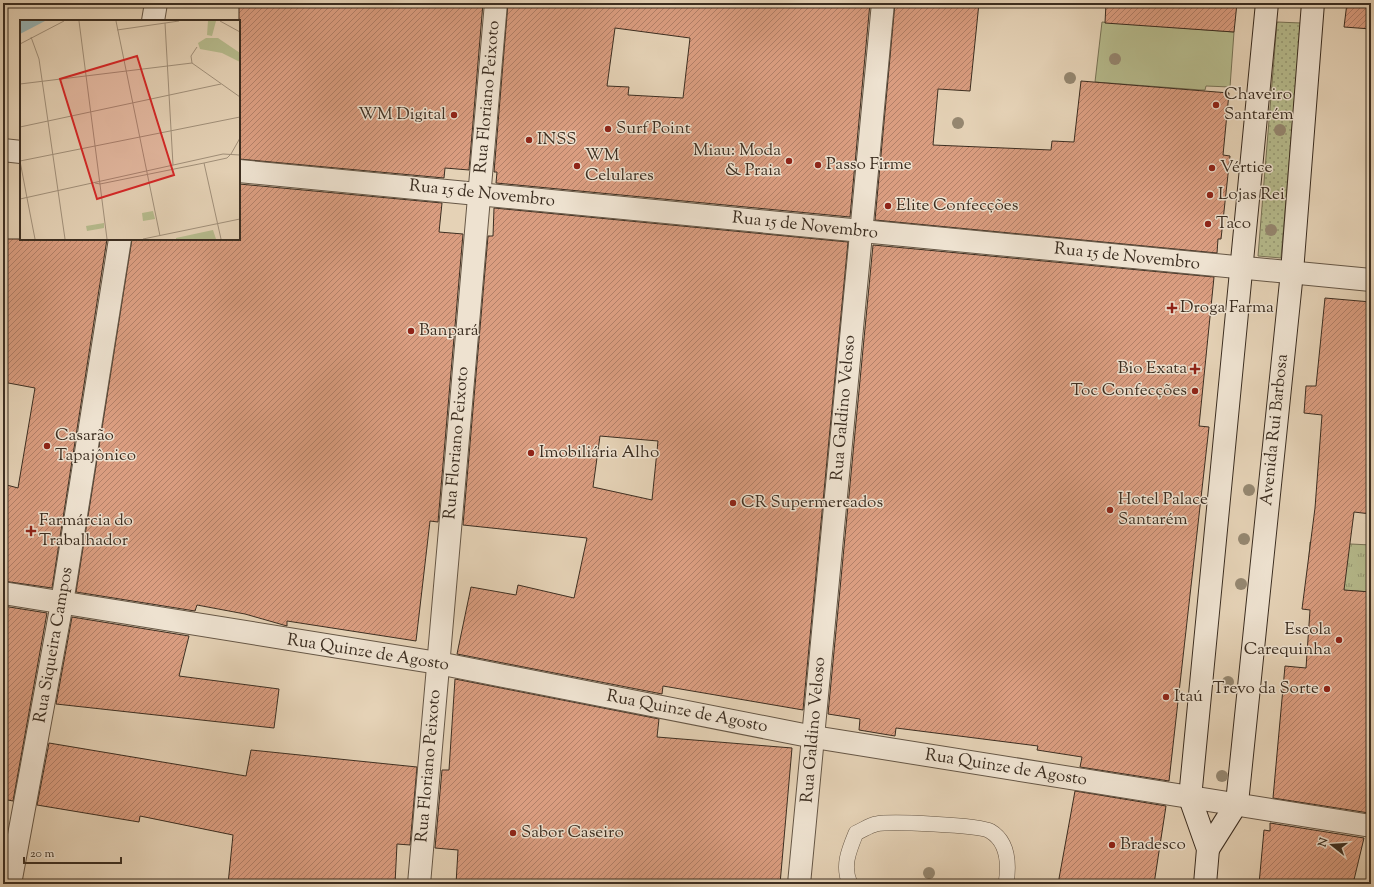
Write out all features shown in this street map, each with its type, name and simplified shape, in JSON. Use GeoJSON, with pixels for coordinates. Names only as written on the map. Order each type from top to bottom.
{"type":"FeatureCollection","features":[{"type":"Feature","properties":{"kind":"street"},"geometry":{"type":"LineString","coordinates":[[153,20],[156,3]]}},
{"type":"Feature","properties":{"kind":"street","name":"Rua Floriano Peixoto"},"geometry":{"type":"LineString","coordinates":[[418,884],[496,3]]}},
{"type":"Feature","properties":{"kind":"street","name":"Rua Galdino Veloso"},"geometry":{"type":"LineString","coordinates":[[799,884],[814,737],[860,231],[883,3]]}},
{"type":"Feature","properties":{"kind":"street","name":"Avenida Rui Barbosa"},"geometry":{"type":"LineString","coordinates":[[1206,884],[1208,850],[1190,798],[1243,269],[1267,3]]}},
{"type":"Feature","properties":{"kind":"street","name":"Avenida Rui Barbosa"},"geometry":{"type":"LineString","coordinates":[[1208,850],[1236,804],[1292,272],[1313,3]]}},
{"type":"Feature","properties":{"kind":"street"},"geometry":{"type":"LineString","coordinates":[[3,150],[20,152]]}},
{"type":"Feature","properties":{"kind":"street","name":"Rua 15 de Novembro"},"geometry":{"type":"LineString","coordinates":[[240,171],[1243,269],[1292,272],[1371,280]]}},
{"type":"Feature","properties":{"kind":"street","name":"Rua Siqueira Campos"},"geometry":{"type":"LineString","coordinates":[[10,884],[62,603],[120,240]]}},
{"type":"Feature","properties":{"kind":"street","name":"Rua Quinze de Agosto"},"geometry":{"type":"LineString","coordinates":[[3,593],[438,663],[814,737],[1371,826]]}},
{"type":"Feature","properties":{"kind":"lane"},"geometry":{"type":"LineString","coordinates":[[850,884],[846,866],[849,849],[856,832],[876,824],[956,825],[990,831],[1007,852],[1008,865],[1006,884]]}},
{"type":"Feature","properties":{"kind":"green space"},"geometry":{"type":"Polygon","coordinates":[[[1102,22],[1234,32],[1230,87],[1206,86],[1205,90],[1201,90],[1095,82],[1102,22]]]}},
{"type":"Feature","properties":{"kind":"green space"},"geometry":{"type":"Polygon","coordinates":[[[1277,22],[1301,23],[1281,258],[1258,256],[1277,22]]]}},
{"type":"Feature","properties":{"kind":"green space"},"geometry":{"type":"Polygon","coordinates":[[[1310,542],[1371,545],[1371,592],[1307,588],[1310,542]]]}},
{"type":"Feature","properties":{"kind":"building"},"geometry":{"type":"Polygon","coordinates":[[[239,3],[483,3],[469,170],[445,168],[444,178],[240,159],[239,3]]]}},
{"type":"Feature","properties":{"kind":"building"},"geometry":{"type":"Polygon","coordinates":[[[508,3],[870,3],[850,217],[496,183],[497,172],[494,172],[508,3]],[[615,28],[607,86],[629,87],[628,95],[683,98],[690,38],[615,28]]]}},
{"type":"Feature","properties":{"kind":"building"},"geometry":{"type":"Polygon","coordinates":[[[895,3],[979,3],[970,91],[938,89],[933,145],[1051,150],[1052,141],[1074,142],[1081,81],[1229,93],[1223,155],[1230,156],[1221,239],[1218,239],[1217,253],[875,220],[895,3]]]}},
{"type":"Feature","properties":{"kind":"building"},"geometry":{"type":"Polygon","coordinates":[[[1106,3],[1237,3],[1234,32],[1105,23],[1106,3]]]}},
{"type":"Feature","properties":{"kind":"building"},"geometry":{"type":"Polygon","coordinates":[[[1347,3],[1371,3],[1371,29],[1344,27],[1347,3]]]}},
{"type":"Feature","properties":{"kind":"building"},"geometry":{"type":"Polygon","coordinates":[[[240,184],[442,203],[439,232],[463,234],[438,522],[430,521],[416,641],[287,621],[287,626],[245,614],[197,605],[195,611],[76,592],[132,240],[240,240],[240,184]]]}},
{"type":"Feature","properties":{"kind":"building"},"geometry":{"type":"Polygon","coordinates":[[[494,208],[848,242],[803,710],[663,686],[662,694],[457,654],[471,587],[516,595],[518,585],[574,598],[587,538],[463,525],[488,236],[493,236],[494,208]],[[600,436],[593,487],[652,500],[658,441],[600,436]]]}},
{"type":"Feature","properties":{"kind":"building"},"geometry":{"type":"Polygon","coordinates":[[[3,239],[107,240],[52,588],[3,581],[3,484],[18,488],[35,388],[3,382],[3,239]]]}},
{"type":"Feature","properties":{"kind":"building"},"geometry":{"type":"Polygon","coordinates":[[[873,245],[1214,277],[1199,426],[1209,427],[1169,781],[1080,767],[1082,757],[1037,750],[1038,746],[896,728],[895,736],[859,730],[860,719],[828,714],[873,245]]]}},
{"type":"Feature","properties":{"kind":"building"},"geometry":{"type":"Polygon","coordinates":[[[1325,298],[1371,302],[1371,514],[1354,512],[1344,590],[1371,592],[1371,805],[1369,813],[1273,798],[1285,666],[1306,668],[1310,610],[1302,609],[1315,508],[1322,415],[1304,413],[1306,386],[1316,386],[1325,298]]]}},
{"type":"Feature","properties":{"kind":"building"},"geometry":{"type":"Polygon","coordinates":[[[3,606],[47,613],[13,801],[3,799],[3,606]]]}},
{"type":"Feature","properties":{"kind":"building"},"geometry":{"type":"Polygon","coordinates":[[[72,617],[189,636],[179,676],[279,689],[274,728],[56,704],[72,617]]]}},
{"type":"Feature","properties":{"kind":"building"},"geometry":{"type":"Polygon","coordinates":[[[455,679],[659,719],[657,737],[792,748],[780,884],[631,884],[578,881],[577,884],[456,884],[458,850],[435,848],[442,770],[449,770],[455,679]]]}},
{"type":"Feature","properties":{"kind":"building"},"geometry":{"type":"Polygon","coordinates":[[[49,743],[246,776],[251,750],[417,767],[410,845],[397,844],[395,884],[228,884],[233,835],[140,816],[139,822],[37,805],[49,743]]]}},
{"type":"Feature","properties":{"kind":"building","name":"Bradesco"},"geometry":{"type":"Polygon","coordinates":[[[1075,791],[1166,806],[1154,884],[1058,884],[1075,791]]]}},
{"type":"Feature","properties":{"kind":"building"},"geometry":{"type":"Polygon","coordinates":[[[1270,823],[1364,838],[1353,884],[1259,884],[1264,830],[1270,831],[1270,823]]]}},
{"type":"Feature","properties":{"kind":"place","name":"Chaveiro Santarém"},"geometry":{"type":"Point","coordinates":[1216,105]}},
{"type":"Feature","properties":{"kind":"place","name":"WM Digital"},"geometry":{"type":"Point","coordinates":[454,115]}},
{"type":"Feature","properties":{"kind":"place","name":"Surf Point"},"geometry":{"type":"Point","coordinates":[608,129]}},
{"type":"Feature","properties":{"kind":"place","name":"INSS"},"geometry":{"type":"Point","coordinates":[529,140]}},
{"type":"Feature","properties":{"kind":"place","name":"Miau: Moda & Praia"},"geometry":{"type":"Point","coordinates":[789,161]}},
{"type":"Feature","properties":{"kind":"place","name":"Passo Firme"},"geometry":{"type":"Point","coordinates":[818,165]}},
{"type":"Feature","properties":{"kind":"place","name":"WM Celulares"},"geometry":{"type":"Point","coordinates":[577,166]}},
{"type":"Feature","properties":{"kind":"place","name":"Vértice"},"geometry":{"type":"Point","coordinates":[1212,168]}},
{"type":"Feature","properties":{"kind":"place","name":"Lojas Rei"},"geometry":{"type":"Point","coordinates":[1210,195]}},
{"type":"Feature","properties":{"kind":"place","name":"Elite Confecções"},"geometry":{"type":"Point","coordinates":[888,206]}},
{"type":"Feature","properties":{"kind":"place","name":"Taco"},"geometry":{"type":"Point","coordinates":[1208,224]}},
{"type":"Feature","properties":{"kind":"place","name":"Droga Farma"},"geometry":{"type":"Point","coordinates":[1172,308]}},
{"type":"Feature","properties":{"kind":"place","name":"Banpará"},"geometry":{"type":"Point","coordinates":[411,331]}},
{"type":"Feature","properties":{"kind":"place","name":"Bio Exata"},"geometry":{"type":"Point","coordinates":[1195,369]}},
{"type":"Feature","properties":{"kind":"place","name":"Toc Confecções"},"geometry":{"type":"Point","coordinates":[1195,391]}},
{"type":"Feature","properties":{"kind":"place","name":"Casarão Tapajônico"},"geometry":{"type":"Point","coordinates":[47,446]}},
{"type":"Feature","properties":{"kind":"place","name":"Imobiliária Alho"},"geometry":{"type":"Point","coordinates":[531,453]}},
{"type":"Feature","properties":{"kind":"place","name":"CR Supermercados"},"geometry":{"type":"Point","coordinates":[733,503]}},
{"type":"Feature","properties":{"kind":"place","name":"Hotel Palace Santarém"},"geometry":{"type":"Point","coordinates":[1110,510]}},
{"type":"Feature","properties":{"kind":"place","name":"Farmárcia do Trabalhador"},"geometry":{"type":"Point","coordinates":[31,531]}},
{"type":"Feature","properties":{"kind":"place","name":"Escola Carequinha"},"geometry":{"type":"Point","coordinates":[1339,640]}},
{"type":"Feature","properties":{"kind":"place","name":"Trevo da Sorte"},"geometry":{"type":"Point","coordinates":[1327,689]}},
{"type":"Feature","properties":{"kind":"place","name":"Itaú"},"geometry":{"type":"Point","coordinates":[1166,697]}},
{"type":"Feature","properties":{"kind":"place","name":"Sabor Caseiro"},"geometry":{"type":"Point","coordinates":[513,833]}},
{"type":"Feature","properties":{"kind":"place","name":"Bradesco"},"geometry":{"type":"Point","coordinates":[1112,845]}}]}
